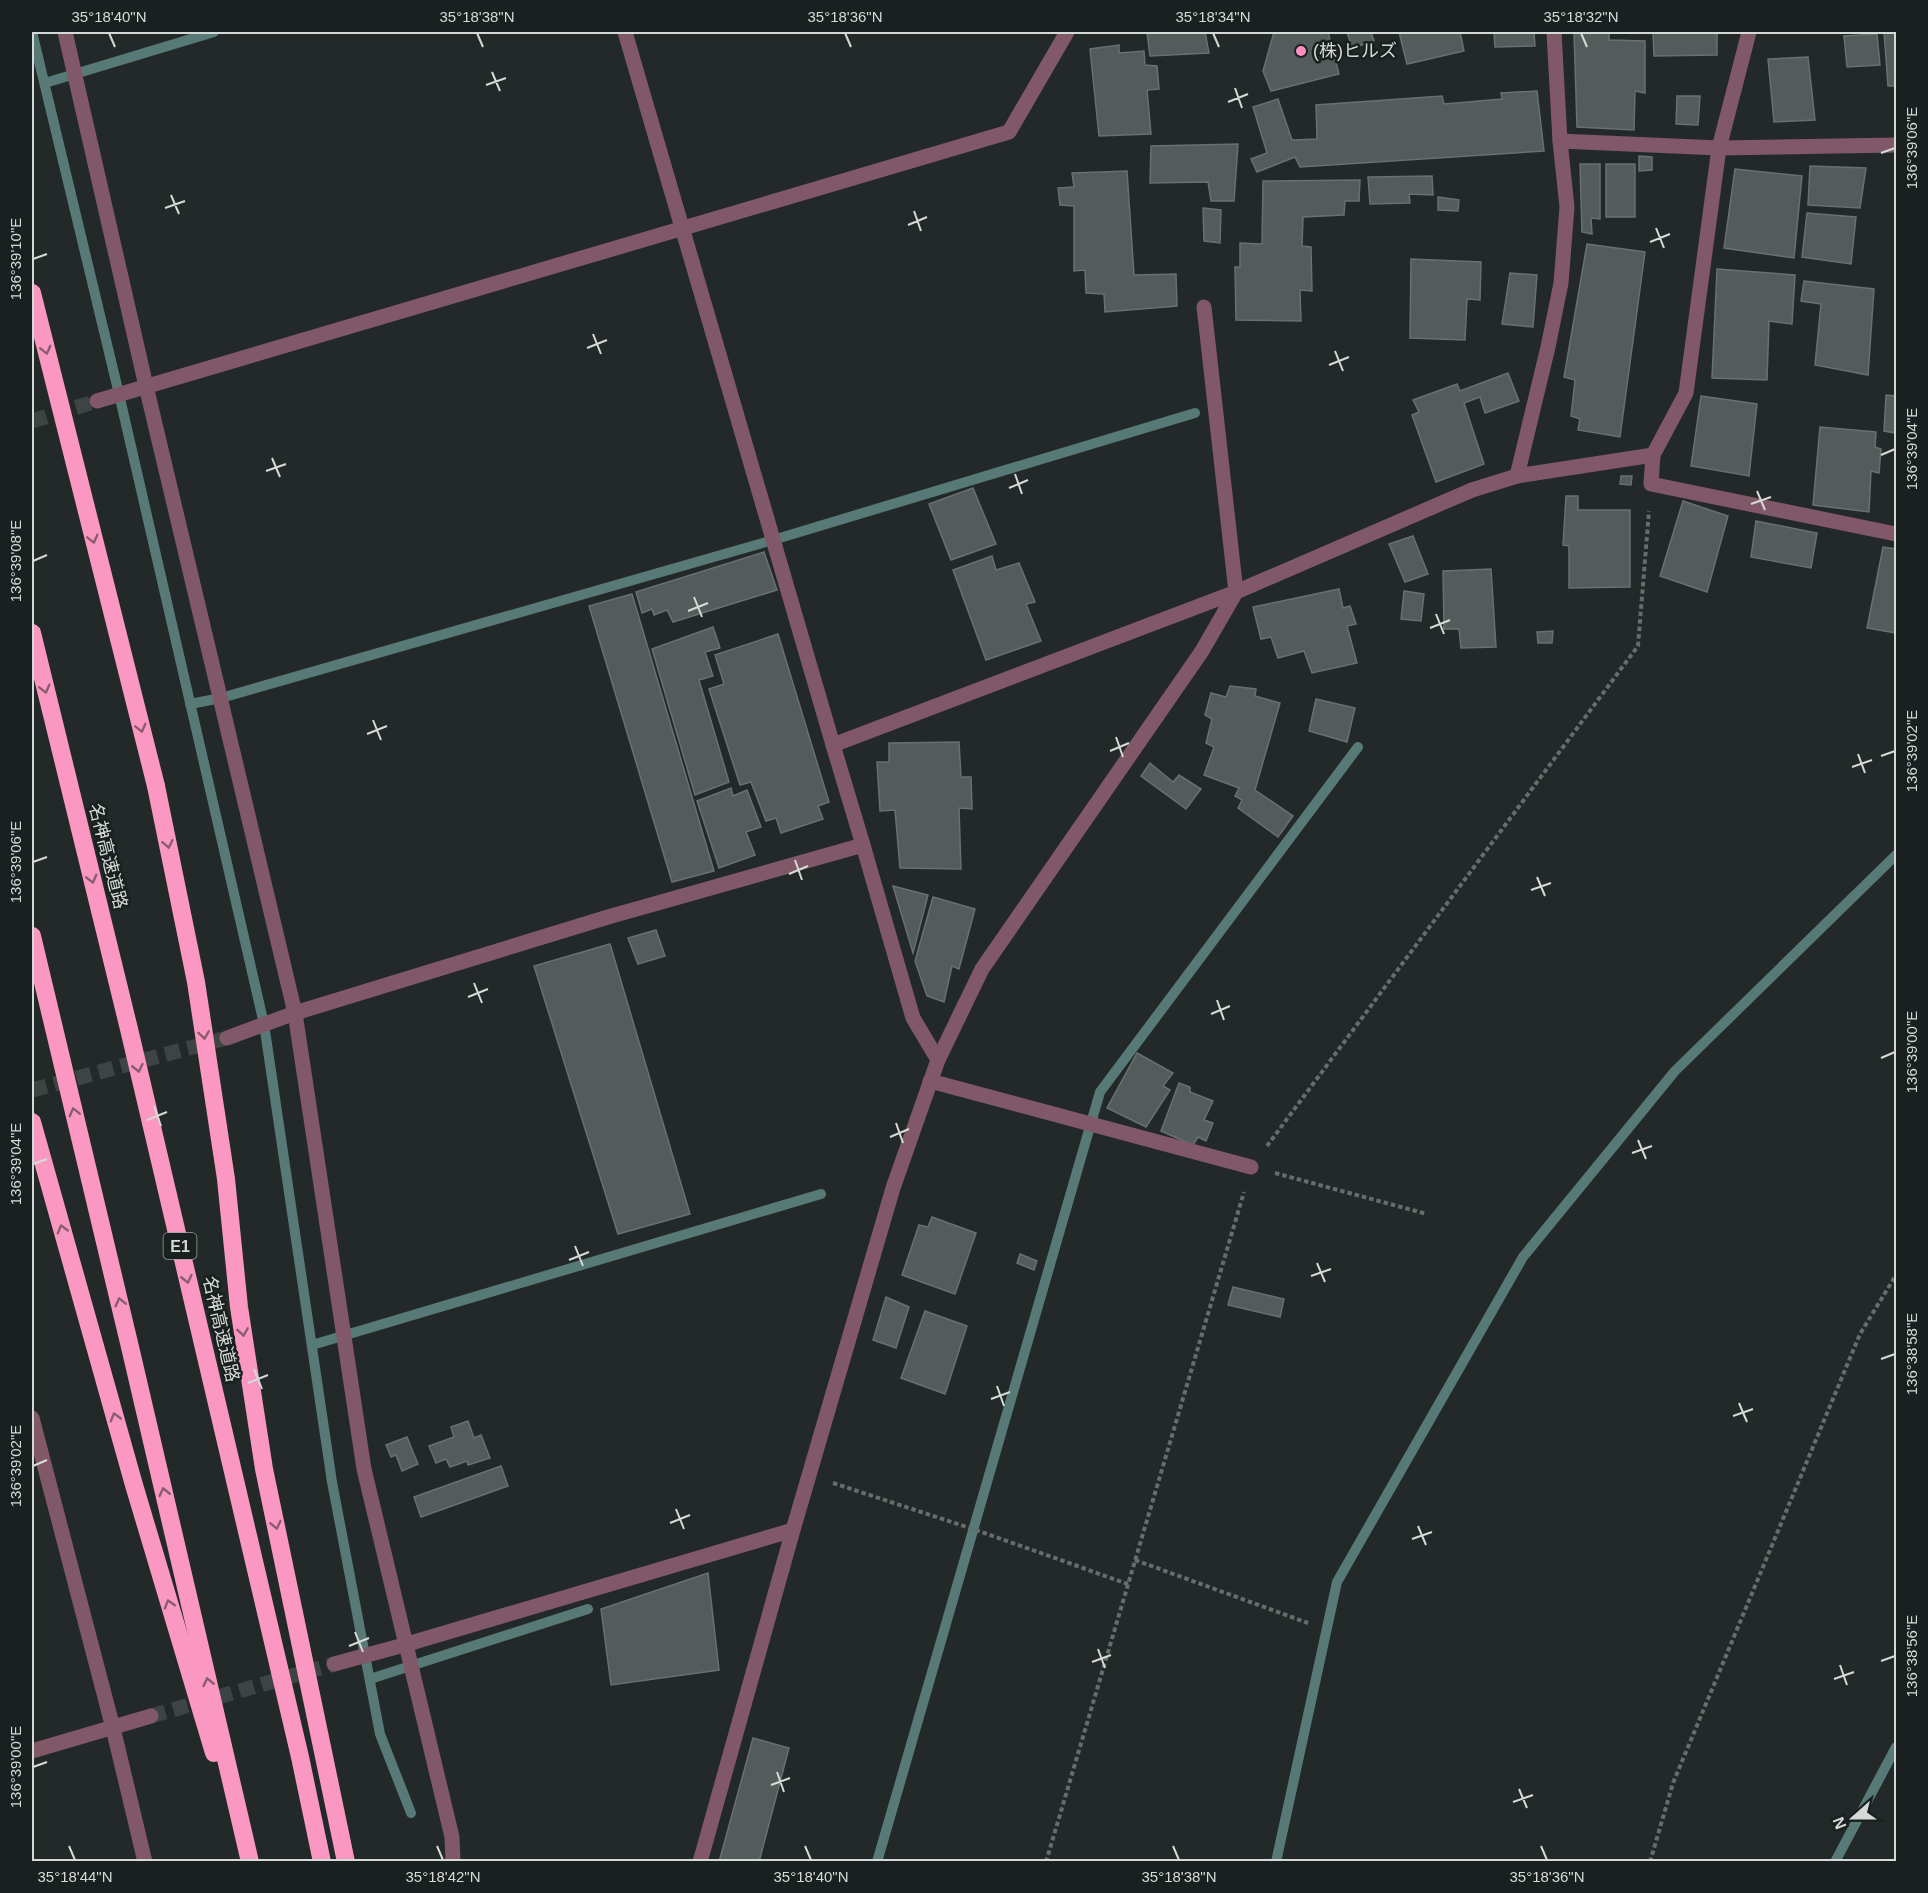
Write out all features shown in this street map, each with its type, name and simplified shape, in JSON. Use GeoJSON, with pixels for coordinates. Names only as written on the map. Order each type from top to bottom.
{"type":"FeatureCollection","features":[{"type":"Feature","properties":{"kind":"highway"},"geometry":{"type":"LineString","coordinates":[[32,293],[156,786],[196,982],[226,1179],[239,1307],[264,1469],[346,1862]]}},
{"type":"Feature","properties":{"kind":"highway","name":"名神高速道路"},"geometry":{"type":"LineString","coordinates":[[32,633],[129,1029],[300,1756],[322,1862]]}},
{"type":"Feature","properties":{"kind":"highway"},"geometry":{"type":"LineString","coordinates":[[32,936],[136,1370],[248,1862]]}},
{"type":"Feature","properties":{"kind":"highway"},"geometry":{"type":"LineString","coordinates":[[32,1122],[137,1497],[248,1862]]}},
{"type":"Feature","properties":{"kind":"street"},"geometry":{"type":"LineString","coordinates":[[65,32],[146,386],[295,1013],[364,1468],[452,1837],[453,1862]]}},
{"type":"Feature","properties":{"kind":"street"},"geometry":{"type":"LineString","coordinates":[[625,32],[913,1018],[938,1060]]}},
{"type":"Feature","properties":{"kind":"street"},"geometry":{"type":"LineString","coordinates":[[97,400],[1009,132],[1067,32]]}},
{"type":"Feature","properties":{"kind":"street"},"geometry":{"type":"LineString","coordinates":[[1517,477],[1561,283],[1567,207],[1560,141],[1554,32]]}},
{"type":"Feature","properties":{"kind":"street"},"geometry":{"type":"LineString","coordinates":[[1749,32],[1719,148],[1686,393],[1653,455],[1651,484],[1896,534]]}},
{"type":"Feature","properties":{"kind":"street"},"geometry":{"type":"LineString","coordinates":[[1560,141],[1719,148],[1896,145]]}},
{"type":"Feature","properties":{"kind":"street"},"geometry":{"type":"LineString","coordinates":[[700,1862],[793,1530],[893,1188],[938,1060],[982,969],[1195,660],[1236,592],[1204,307]]}},
{"type":"Feature","properties":{"kind":"street"},"geometry":{"type":"LineString","coordinates":[[833,745],[1236,592],[1472,490],[1517,477],[1653,455]]}},
{"type":"Feature","properties":{"kind":"street"},"geometry":{"type":"LineString","coordinates":[[227,1038],[295,1013],[608,916],[863,845]]}},
{"type":"Feature","properties":{"kind":"street"},"geometry":{"type":"LineString","coordinates":[[930,1081],[1251,1167]]}},
{"type":"Feature","properties":{"kind":"street"},"geometry":{"type":"LineString","coordinates":[[32,1418],[113,1728],[145,1862]]}},
{"type":"Feature","properties":{"kind":"street"},"geometry":{"type":"LineString","coordinates":[[334,1664],[793,1530]]}},
{"type":"Feature","properties":{"kind":"street"},"geometry":{"type":"LineString","coordinates":[[32,1751],[151,1716]]}},
{"type":"Feature","properties":{"kind":"path"},"geometry":{"type":"LineString","coordinates":[[1046,1862],[1251,1167],[1638,645],[1651,484]]}},
{"type":"Feature","properties":{"kind":"path"},"geometry":{"type":"LineString","coordinates":[[1251,1167],[1427,1214]]}},
{"type":"Feature","properties":{"kind":"path"},"geometry":{"type":"LineString","coordinates":[[1650,1862],[1673,1783],[1860,1334],[1896,1275]]}},
{"type":"Feature","properties":{"kind":"path"},"geometry":{"type":"LineString","coordinates":[[810,1476],[973,1529],[1128,1584]]}},
{"type":"Feature","properties":{"kind":"path"},"geometry":{"type":"LineString","coordinates":[[1136,1560],[1308,1623]]}},
{"type":"Feature","properties":{"kind":"building"},"geometry":{"type":"Polygon","coordinates":[[[1147,32],[1205,32],[1209,53],[1150,56],[1147,32]]]}},
{"type":"Feature","properties":{"kind":"building","name":"(株)ヒルズ"},"geometry":{"type":"Polygon","coordinates":[[[1274,32],[1328,32],[1339,74],[1271,91],[1263,71],[1274,32]]]}},
{"type":"Feature","properties":{"kind":"building"},"geometry":{"type":"Polygon","coordinates":[[[1347,32],[1371,32],[1374,41],[1352,48],[1347,32]]]}},
{"type":"Feature","properties":{"kind":"building"},"geometry":{"type":"Polygon","coordinates":[[[1399,32],[1460,32],[1464,51],[1407,64],[1399,32]]]}},
{"type":"Feature","properties":{"kind":"building"},"geometry":{"type":"Polygon","coordinates":[[[1494,32],[1534,32],[1535,46],[1495,47],[1494,32]]]}},
{"type":"Feature","properties":{"kind":"building"},"geometry":{"type":"Polygon","coordinates":[[[1574,32],[1609,32],[1609,40],[1645,41],[1645,93],[1635,91],[1634,130],[1577,127],[1574,32]]]}},
{"type":"Feature","properties":{"kind":"building"},"geometry":{"type":"Polygon","coordinates":[[[1653,32],[1717,32],[1717,55],[1654,56],[1653,32]]]}},
{"type":"Feature","properties":{"kind":"building"},"geometry":{"type":"Polygon","coordinates":[[[1884,32],[1896,32],[1896,86],[1888,86],[1884,32]]]}},
{"type":"Feature","properties":{"kind":"building"},"geometry":{"type":"Polygon","coordinates":[[[1877,34],[1880,65],[1847,67],[1844,36],[1877,34]]]}},
{"type":"Feature","properties":{"kind":"building"},"geometry":{"type":"Polygon","coordinates":[[[1119,45],[1119,53],[1144,51],[1145,65],[1157,66],[1159,89],[1147,90],[1151,134],[1099,136],[1090,49],[1119,45]]]}},
{"type":"Feature","properties":{"kind":"building"},"geometry":{"type":"Polygon","coordinates":[[[1808,57],[1815,120],[1774,122],[1768,59],[1808,57]]]}},
{"type":"Feature","properties":{"kind":"building"},"geometry":{"type":"Polygon","coordinates":[[[1537,91],[1544,151],[1300,167],[1295,157],[1257,172],[1251,159],[1267,153],[1253,107],[1278,99],[1292,140],[1317,139],[1316,105],[1442,96],[1444,104],[1502,99],[1501,93],[1537,91]]]}},
{"type":"Feature","properties":{"kind":"building"},"geometry":{"type":"Polygon","coordinates":[[[1677,96],[1700,96],[1698,125],[1676,124],[1677,96]]]}},
{"type":"Feature","properties":{"kind":"building"},"geometry":{"type":"Polygon","coordinates":[[[1238,144],[1234,201],[1211,201],[1208,182],[1150,183],[1151,146],[1238,144]]]}},
{"type":"Feature","properties":{"kind":"building"},"geometry":{"type":"Polygon","coordinates":[[[1639,156],[1652,157],[1652,170],[1639,171],[1639,156]]]}},
{"type":"Feature","properties":{"kind":"building"},"geometry":{"type":"Polygon","coordinates":[[[1580,164],[1600,164],[1600,219],[1591,218],[1592,234],[1582,232],[1580,164]]]}},
{"type":"Feature","properties":{"kind":"building"},"geometry":{"type":"Polygon","coordinates":[[[1606,164],[1635,164],[1635,217],[1606,217],[1606,164]]]}},
{"type":"Feature","properties":{"kind":"building"},"geometry":{"type":"Polygon","coordinates":[[[1810,166],[1866,168],[1860,208],[1808,205],[1810,166]]]}},
{"type":"Feature","properties":{"kind":"building"},"geometry":{"type":"Polygon","coordinates":[[[1735,169],[1802,176],[1794,258],[1724,248],[1735,169]]]}},
{"type":"Feature","properties":{"kind":"building"},"geometry":{"type":"Polygon","coordinates":[[[1127,171],[1134,275],[1176,274],[1177,306],[1105,312],[1104,294],[1086,293],[1085,270],[1074,271],[1074,206],[1060,205],[1058,188],[1074,187],[1072,173],[1127,171]]]}},
{"type":"Feature","properties":{"kind":"building"},"geometry":{"type":"Polygon","coordinates":[[[1432,176],[1433,195],[1409,194],[1410,203],[1370,204],[1368,177],[1432,176]]]}},
{"type":"Feature","properties":{"kind":"building"},"geometry":{"type":"Polygon","coordinates":[[[1360,180],[1359,201],[1345,201],[1344,215],[1303,217],[1302,246],[1311,247],[1312,291],[1300,290],[1301,321],[1236,320],[1235,267],[1240,267],[1240,243],[1262,244],[1263,181],[1360,180]]]}},
{"type":"Feature","properties":{"kind":"building"},"geometry":{"type":"Polygon","coordinates":[[[1438,197],[1459,200],[1458,211],[1438,210],[1438,197]]]}},
{"type":"Feature","properties":{"kind":"building"},"geometry":{"type":"Polygon","coordinates":[[[1203,208],[1221,210],[1220,243],[1204,241],[1203,208]]]}},
{"type":"Feature","properties":{"kind":"building"},"geometry":{"type":"Polygon","coordinates":[[[1807,213],[1856,217],[1851,264],[1802,257],[1807,213]]]}},
{"type":"Feature","properties":{"kind":"building"},"geometry":{"type":"Polygon","coordinates":[[[1587,244],[1645,252],[1620,437],[1578,430],[1580,419],[1571,416],[1575,380],[1564,377],[1587,244]]]}},
{"type":"Feature","properties":{"kind":"building"},"geometry":{"type":"Polygon","coordinates":[[[1411,259],[1481,262],[1480,300],[1467,299],[1465,340],[1410,338],[1411,259]]]}},
{"type":"Feature","properties":{"kind":"building"},"geometry":{"type":"Polygon","coordinates":[[[1717,269],[1795,275],[1792,324],[1769,321],[1767,380],[1712,378],[1717,269]]]}},
{"type":"Feature","properties":{"kind":"building"},"geometry":{"type":"Polygon","coordinates":[[[1510,273],[1537,275],[1533,327],[1502,324],[1510,273]]]}},
{"type":"Feature","properties":{"kind":"building"},"geometry":{"type":"Polygon","coordinates":[[[1804,281],[1874,289],[1868,375],[1815,365],[1821,304],[1801,301],[1804,281]]]}},
{"type":"Feature","properties":{"kind":"building"},"geometry":{"type":"Polygon","coordinates":[[[1508,373],[1519,401],[1485,413],[1480,397],[1464,403],[1484,464],[1436,482],[1412,415],[1419,412],[1413,400],[1457,384],[1460,391],[1508,373]]]}},
{"type":"Feature","properties":{"kind":"building"},"geometry":{"type":"Polygon","coordinates":[[[1886,395],[1896,396],[1896,433],[1884,431],[1886,395]]]}},
{"type":"Feature","properties":{"kind":"building"},"geometry":{"type":"Polygon","coordinates":[[[1701,396],[1757,404],[1749,476],[1691,466],[1701,396]]]}},
{"type":"Feature","properties":{"kind":"building"},"geometry":{"type":"Polygon","coordinates":[[[1820,427],[1876,432],[1875,447],[1881,449],[1879,473],[1871,471],[1869,512],[1813,505],[1820,427]]]}},
{"type":"Feature","properties":{"kind":"building"},"geometry":{"type":"Polygon","coordinates":[[[1621,476],[1632,476],[1631,485],[1620,484],[1621,476]]]}},
{"type":"Feature","properties":{"kind":"building"},"geometry":{"type":"Polygon","coordinates":[[[973,488],[996,544],[951,560],[929,504],[973,488]]]}},
{"type":"Feature","properties":{"kind":"building"},"geometry":{"type":"Polygon","coordinates":[[[1566,496],[1578,496],[1578,510],[1630,510],[1630,587],[1569,588],[1569,546],[1563,545],[1566,496]]]}},
{"type":"Feature","properties":{"kind":"building"},"geometry":{"type":"Polygon","coordinates":[[[1683,501],[1728,516],[1707,592],[1660,576],[1683,501]]]}},
{"type":"Feature","properties":{"kind":"building"},"geometry":{"type":"Polygon","coordinates":[[[1756,521],[1817,533],[1811,568],[1751,557],[1756,521]]]}},
{"type":"Feature","properties":{"kind":"building"},"geometry":{"type":"Polygon","coordinates":[[[1413,536],[1428,574],[1405,582],[1389,544],[1413,536]]]}},
{"type":"Feature","properties":{"kind":"building"},"geometry":{"type":"Polygon","coordinates":[[[1883,547],[1896,549],[1896,633],[1867,628],[1883,547]]]}},
{"type":"Feature","properties":{"kind":"building"},"geometry":{"type":"Polygon","coordinates":[[[764,552],[777,590],[673,622],[667,610],[654,615],[652,609],[642,613],[636,592],[764,552]]]}},
{"type":"Feature","properties":{"kind":"building"},"geometry":{"type":"Polygon","coordinates":[[[992,556],[996,570],[1019,563],[1035,602],[1026,604],[1041,641],[986,660],[953,570],[992,556]]]}},
{"type":"Feature","properties":{"kind":"building"},"geometry":{"type":"Polygon","coordinates":[[[1491,569],[1496,647],[1461,648],[1459,629],[1444,629],[1443,571],[1491,569]]]}},
{"type":"Feature","properties":{"kind":"building"},"geometry":{"type":"Polygon","coordinates":[[[1339,589],[1343,608],[1350,606],[1356,624],[1347,626],[1357,663],[1312,673],[1304,651],[1278,658],[1271,637],[1261,639],[1253,607],[1339,589]]]}},
{"type":"Feature","properties":{"kind":"building"},"geometry":{"type":"Polygon","coordinates":[[[1404,591],[1424,594],[1421,621],[1401,619],[1404,591]]]}},
{"type":"Feature","properties":{"kind":"building"},"geometry":{"type":"Polygon","coordinates":[[[632,594],[714,871],[672,882],[589,606],[632,594]]]}},
{"type":"Feature","properties":{"kind":"building"},"geometry":{"type":"Polygon","coordinates":[[[713,627],[720,648],[705,652],[713,676],[699,680],[729,782],[695,795],[652,649],[713,627]]]}},
{"type":"Feature","properties":{"kind":"building"},"geometry":{"type":"Polygon","coordinates":[[[1553,631],[1552,643],[1538,643],[1537,632],[1553,631]]]}},
{"type":"Feature","properties":{"kind":"building"},"geometry":{"type":"Polygon","coordinates":[[[778,634],[829,802],[818,806],[823,819],[781,833],[776,818],[766,821],[751,782],[740,785],[709,689],[724,684],[715,655],[778,634]]]}},
{"type":"Feature","properties":{"kind":"building"},"geometry":{"type":"Polygon","coordinates":[[[1230,686],[1256,689],[1255,696],[1280,703],[1255,790],[1293,816],[1278,837],[1238,808],[1242,800],[1235,796],[1239,788],[1204,775],[1214,747],[1206,743],[1212,719],[1205,715],[1211,693],[1226,697],[1230,686]]]}},
{"type":"Feature","properties":{"kind":"building"},"geometry":{"type":"Polygon","coordinates":[[[1316,699],[1355,708],[1347,742],[1309,731],[1316,699]]]}},
{"type":"Feature","properties":{"kind":"building"},"geometry":{"type":"Polygon","coordinates":[[[959,742],[961,777],[971,777],[972,809],[959,808],[961,869],[900,868],[895,810],[880,811],[877,762],[889,762],[889,743],[959,742]]]}},
{"type":"Feature","properties":{"kind":"building"},"geometry":{"type":"Polygon","coordinates":[[[1150,763],[1173,782],[1179,775],[1201,789],[1186,809],[1141,776],[1150,763]]]}},
{"type":"Feature","properties":{"kind":"building"},"geometry":{"type":"Polygon","coordinates":[[[731,788],[733,796],[747,790],[761,827],[746,832],[755,855],[719,868],[697,801],[731,788]]]}},
{"type":"Feature","properties":{"kind":"building"},"geometry":{"type":"Polygon","coordinates":[[[893,886],[928,895],[913,953],[893,886]]]}},
{"type":"Feature","properties":{"kind":"building"},"geometry":{"type":"Polygon","coordinates":[[[933,897],[975,909],[959,969],[952,966],[944,1002],[927,996],[915,961],[933,897]]]}},
{"type":"Feature","properties":{"kind":"building"},"geometry":{"type":"Polygon","coordinates":[[[656,930],[665,956],[638,964],[628,938],[656,930]]]}},
{"type":"Feature","properties":{"kind":"building"},"geometry":{"type":"Polygon","coordinates":[[[610,944],[690,1214],[618,1234],[534,966],[610,944]]]}},
{"type":"Feature","properties":{"kind":"building"},"geometry":{"type":"Polygon","coordinates":[[[1137,1053],[1173,1073],[1163,1086],[1170,1090],[1146,1127],[1107,1108],[1137,1053]]]}},
{"type":"Feature","properties":{"kind":"building"},"geometry":{"type":"Polygon","coordinates":[[[1179,1083],[1190,1087],[1190,1092],[1213,1101],[1204,1120],[1213,1123],[1206,1141],[1198,1137],[1193,1145],[1161,1131],[1179,1083]]]}},
{"type":"Feature","properties":{"kind":"building"},"geometry":{"type":"Polygon","coordinates":[[[932,1217],[976,1233],[955,1294],[902,1275],[919,1225],[928,1227],[932,1217]]]}},
{"type":"Feature","properties":{"kind":"building"},"geometry":{"type":"Polygon","coordinates":[[[1020,1254],[1037,1261],[1034,1270],[1017,1263],[1020,1254]]]}},
{"type":"Feature","properties":{"kind":"building"},"geometry":{"type":"Polygon","coordinates":[[[1233,1287],[1284,1299],[1280,1317],[1228,1305],[1233,1287]]]}},
{"type":"Feature","properties":{"kind":"building"},"geometry":{"type":"Polygon","coordinates":[[[886,1297],[909,1307],[896,1348],[873,1340],[886,1297]]]}},
{"type":"Feature","properties":{"kind":"building"},"geometry":{"type":"Polygon","coordinates":[[[925,1311],[967,1326],[945,1394],[901,1378],[925,1311]]]}},
{"type":"Feature","properties":{"kind":"building"},"geometry":{"type":"Polygon","coordinates":[[[468,1421],[474,1438],[481,1435],[490,1458],[468,1465],[467,1461],[450,1467],[446,1459],[436,1463],[429,1446],[454,1437],[451,1427],[468,1421]]]}},
{"type":"Feature","properties":{"kind":"building"},"geometry":{"type":"Polygon","coordinates":[[[407,1437],[418,1464],[402,1471],[396,1455],[391,1457],[386,1445],[407,1437]]]}},
{"type":"Feature","properties":{"kind":"building"},"geometry":{"type":"Polygon","coordinates":[[[501,1466],[508,1486],[421,1517],[414,1497],[501,1466]]]}},
{"type":"Feature","properties":{"kind":"building"},"geometry":{"type":"Polygon","coordinates":[[[708,1573],[719,1670],[611,1685],[601,1609],[708,1573]]]}},
{"type":"Feature","properties":{"kind":"building"},"geometry":{"type":"Polygon","coordinates":[[[753,1738],[789,1748],[759,1862],[719,1862],[753,1738]]]}},
{"type":"Feature","properties":{"kind":"waterway"},"geometry":{"type":"LineString","coordinates":[[32,32],[119,394],[264,1024],[332,1482],[380,1734],[411,1813]]}},
{"type":"Feature","properties":{"kind":"waterway"},"geometry":{"type":"LineString","coordinates":[[45,83],[214,32]]}},
{"type":"Feature","properties":{"kind":"waterway"},"geometry":{"type":"LineString","coordinates":[[190,704],[221,698],[773,540],[1195,413]]}},
{"type":"Feature","properties":{"kind":"waterway"},"geometry":{"type":"LineString","coordinates":[[877,1862],[1100,1092],[1358,747]]}},
{"type":"Feature","properties":{"kind":"waterway"},"geometry":{"type":"LineString","coordinates":[[1276,1862],[1337,1582],[1523,1257],[1675,1071],[1896,855]]}},
{"type":"Feature","properties":{"kind":"waterway"},"geometry":{"type":"LineString","coordinates":[[312,1345],[821,1194]]}},
{"type":"Feature","properties":{"kind":"waterway"},"geometry":{"type":"LineString","coordinates":[[370,1679],[588,1609]]}},
{"type":"Feature","properties":{"kind":"waterway"},"geometry":{"type":"LineString","coordinates":[[1835,1862],[1896,1747]]}},
{"type":"Feature","properties":{"kind":"tunnel"},"geometry":{"type":"LineString","coordinates":[[32,421],[97,401]]}},
{"type":"Feature","properties":{"kind":"tunnel"},"geometry":{"type":"LineString","coordinates":[[32,1090],[227,1038]]}},
{"type":"Feature","properties":{"kind":"tunnel"},"geometry":{"type":"LineString","coordinates":[[151,1716],[334,1664]]}},
{"type":"Feature","properties":{"kind":"place","name":"(株)ヒルズ"},"geometry":{"type":"Point","coordinates":[1301,51]}}]}
